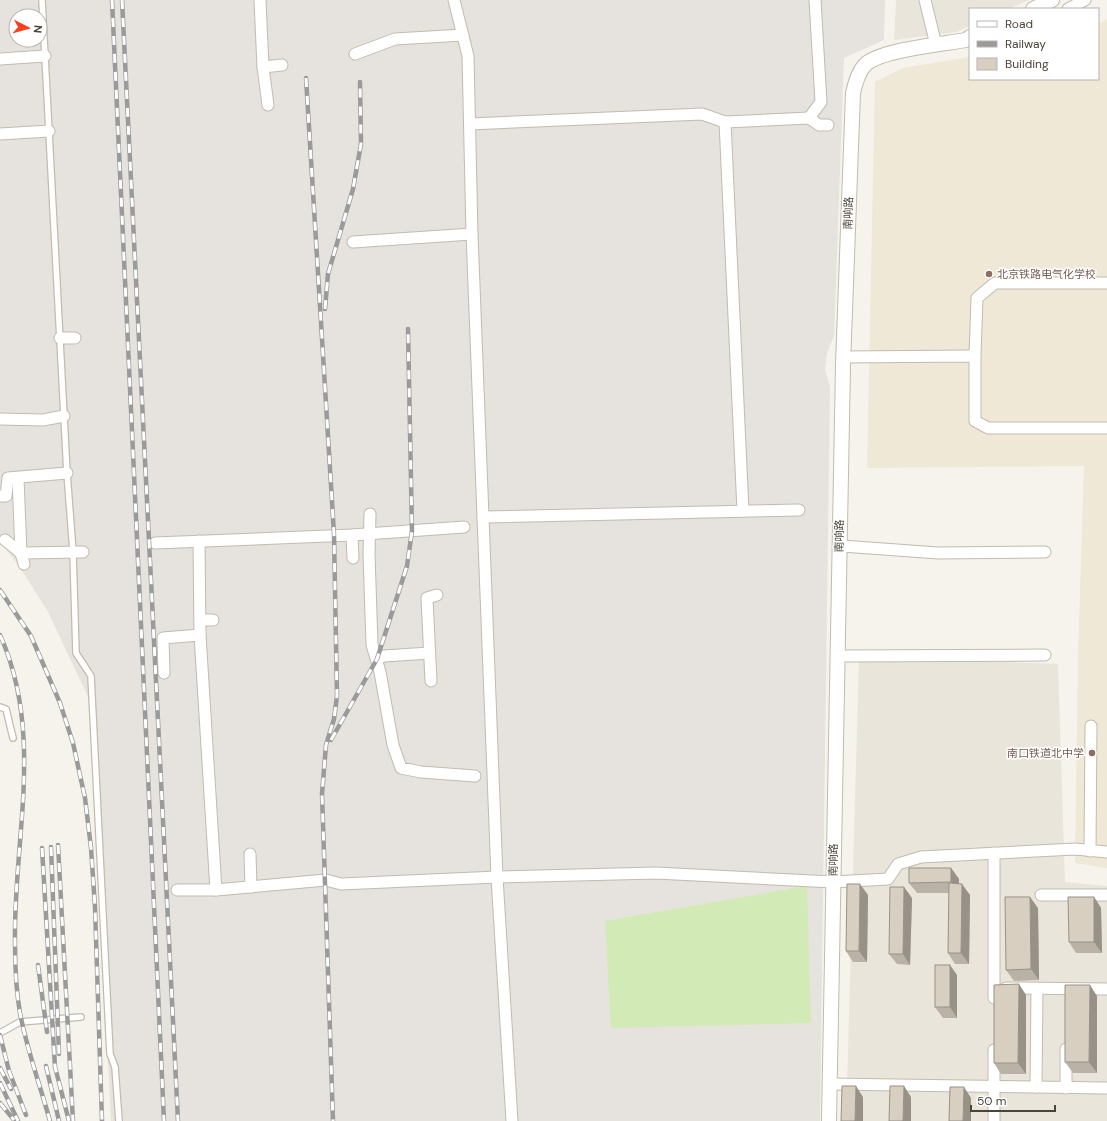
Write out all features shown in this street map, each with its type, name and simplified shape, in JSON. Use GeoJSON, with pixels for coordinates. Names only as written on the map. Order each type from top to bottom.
{"type":"FeatureCollection","features":[{"type":"Feature","properties":{"kind":"street"},"geometry":{"type":"LineString","coordinates":[[260,0],[263,67],[268,105]]}},
{"type":"Feature","properties":{"kind":"street"},"geometry":{"type":"LineString","coordinates":[[454,0],[468,56],[472,234],[497,877],[512,1121]]}},
{"type":"Feature","properties":{"kind":"street"},"geometry":{"type":"LineString","coordinates":[[809,118],[821,102],[815,0]]}},
{"type":"Feature","properties":{"kind":"street"},"geometry":{"type":"LineString","coordinates":[[925,0],[936,45]]}},
{"type":"Feature","properties":{"kind":"street"},"geometry":{"type":"LineString","coordinates":[[1035,8],[1052,0]]}},
{"type":"Feature","properties":{"kind":"street"},"geometry":{"type":"LineString","coordinates":[[1070,8],[1085,0]]}},
{"type":"Feature","properties":{"kind":"street"},"geometry":{"type":"LineString","coordinates":[[355,54],[395,39],[463,35]]}},
{"type":"Feature","properties":{"kind":"street","name":"南响路"},"geometry":{"type":"LineString","coordinates":[[829,1121],[843,357],[852,93],[857,78],[865,65],[880,55],[969,39]]}},
{"type":"Feature","properties":{"kind":"street"},"geometry":{"type":"LineString","coordinates":[[0,59],[45,56]]}},
{"type":"Feature","properties":{"kind":"street"},"geometry":{"type":"LineString","coordinates":[[263,67],[282,66]]}},
{"type":"Feature","properties":{"kind":"street"},"geometry":{"type":"LineString","coordinates":[[470,124],[702,114],[725,122],[809,118],[819,125],[828,125]]}},
{"type":"Feature","properties":{"kind":"street"},"geometry":{"type":"LineString","coordinates":[[725,122],[743,511]]}},
{"type":"Feature","properties":{"kind":"street"},"geometry":{"type":"LineString","coordinates":[[0,134],[48,131]]}},
{"type":"Feature","properties":{"kind":"street"},"geometry":{"type":"LineString","coordinates":[[354,242],[472,234]]}},
{"type":"Feature","properties":{"kind":"street"},"geometry":{"type":"LineString","coordinates":[[1107,283],[995,283],[977,298],[975,356],[976,421],[988,428],[1107,428]]}},
{"type":"Feature","properties":{"kind":"street"},"geometry":{"type":"LineString","coordinates":[[60,338],[75,338]]}},
{"type":"Feature","properties":{"kind":"street"},"geometry":{"type":"LineString","coordinates":[[843,357],[975,356]]}},
{"type":"Feature","properties":{"kind":"street"},"geometry":{"type":"LineString","coordinates":[[0,419],[43,420],[64,416]]}},
{"type":"Feature","properties":{"kind":"street"},"geometry":{"type":"LineString","coordinates":[[0,496],[6,496],[8,478],[66,473]]}},
{"type":"Feature","properties":{"kind":"street"},"geometry":{"type":"LineString","coordinates":[[18,478],[22,558]]}},
{"type":"Feature","properties":{"kind":"street"},"geometry":{"type":"LineString","coordinates":[[483,517],[799,510]]}},
{"type":"Feature","properties":{"kind":"street"},"geometry":{"type":"LineString","coordinates":[[370,514],[368,532],[372,645],[377,659],[393,745],[401,768],[421,772],[475,776]]}},
{"type":"Feature","properties":{"kind":"street"},"geometry":{"type":"LineString","coordinates":[[155,544],[352,535],[368,532],[412,531],[464,527]]}},
{"type":"Feature","properties":{"kind":"street"},"geometry":{"type":"LineString","coordinates":[[352,535],[352,558]]}},
{"type":"Feature","properties":{"kind":"street"},"geometry":{"type":"LineString","coordinates":[[5,540],[22,558]]}},
{"type":"Feature","properties":{"kind":"street"},"geometry":{"type":"LineString","coordinates":[[199,541],[200,635],[216,890]]}},
{"type":"Feature","properties":{"kind":"street"},"geometry":{"type":"LineString","coordinates":[[842,546],[938,552],[1045,552]]}},
{"type":"Feature","properties":{"kind":"street"},"geometry":{"type":"LineString","coordinates":[[22,558],[78,552]]}},
{"type":"Feature","properties":{"kind":"street"},"geometry":{"type":"LineString","coordinates":[[431,681],[427,598],[437,595]]}},
{"type":"Feature","properties":{"kind":"street"},"geometry":{"type":"LineString","coordinates":[[200,620],[213,620]]}},
{"type":"Feature","properties":{"kind":"street"},"geometry":{"type":"LineString","coordinates":[[164,673],[162,638],[200,635]]}},
{"type":"Feature","properties":{"kind":"street"},"geometry":{"type":"LineString","coordinates":[[377,659],[384,656],[429,653]]}},
{"type":"Feature","properties":{"kind":"street"},"geometry":{"type":"LineString","coordinates":[[837,656],[1045,655]]}},
{"type":"Feature","properties":{"kind":"street"},"geometry":{"type":"LineString","coordinates":[[1090,851],[1091,726]]}},
{"type":"Feature","properties":{"kind":"street"},"geometry":{"type":"LineString","coordinates":[[177,890],[216,890],[326,880],[341,884],[497,877],[656,874],[833,882],[888,879],[898,864],[921,857],[1075,849],[1107,852]]}},
{"type":"Feature","properties":{"kind":"street"},"geometry":{"type":"LineString","coordinates":[[994,853],[994,1011]]}},
{"type":"Feature","properties":{"kind":"street"},"geometry":{"type":"LineString","coordinates":[[250,854],[251,887]]}},
{"type":"Feature","properties":{"kind":"street"},"geometry":{"type":"LineString","coordinates":[[1041,895],[1107,895]]}},
{"type":"Feature","properties":{"kind":"street"},"geometry":{"type":"LineString","coordinates":[[995,988],[1107,988]]}},
{"type":"Feature","properties":{"kind":"street"},"geometry":{"type":"LineString","coordinates":[[1036,1087],[1037,988]]}},
{"type":"Feature","properties":{"kind":"street"},"geometry":{"type":"LineString","coordinates":[[1066,988],[1066,1004]]}},
{"type":"Feature","properties":{"kind":"street"},"geometry":{"type":"LineString","coordinates":[[1066,1034],[1066,1088]]}},
{"type":"Feature","properties":{"kind":"street"},"geometry":{"type":"LineString","coordinates":[[994,1041],[994,1121]]}},
{"type":"Feature","properties":{"kind":"street"},"geometry":{"type":"LineString","coordinates":[[829,1084],[1107,1088]]}},
{"type":"Feature","properties":{"kind":"lane"},"geometry":{"type":"LineString","coordinates":[[42,0],[66,473],[78,552],[76,653],[91,676],[110,1054],[115,1067],[119,1121]]}},
{"type":"Feature","properties":{"kind":"lane"},"geometry":{"type":"LineString","coordinates":[[0,707],[6,709],[13,738]]}},
{"type":"Feature","properties":{"kind":"lane"},"geometry":{"type":"LineString","coordinates":[[0,1033],[20,1022],[81,1017]]}},
{"type":"Feature","properties":{"kind":"shaded area"},"geometry":{"type":"Polygon","coordinates":[[[0,0],[885,0],[884,40],[844,58],[834,336],[827,353],[825,370],[830,387],[820,1121],[111,1121],[90,701],[47,610],[17,563],[0,542],[0,0]]]}},
{"type":"Feature","properties":{"kind":"shaded area"},"geometry":{"type":"Polygon","coordinates":[[[896,0],[1029,0],[1010,8],[969,8],[969,26],[956,32],[894,40],[896,0]]]}},
{"type":"Feature","properties":{"kind":"shaded area","name":"北京铁路电气化学校"},"geometry":{"type":"Polygon","coordinates":[[[1107,19],[1107,868],[1075,863],[1078,656],[1084,466],[867,468],[875,82],[903,68],[969,57],[969,80],[1099,80],[1099,23],[1107,19]]]}},
{"type":"Feature","properties":{"kind":"shaded area"},"geometry":{"type":"Polygon","coordinates":[[[859,657],[1058,664],[1065,882],[1107,886],[1107,1121],[846,1121],[859,657]]]}},
{"type":"Feature","properties":{"kind":"green space"},"geometry":{"type":"Polygon","coordinates":[[[807,886],[811,1023],[611,1028],[605,921],[807,886]]]}},
{"type":"Feature","properties":{"kind":"building"},"geometry":{"type":"Polygon","coordinates":[[[909,868],[951,868],[951,882],[909,883],[909,868]]]}},
{"type":"Feature","properties":{"kind":"building"},"geometry":{"type":"Polygon","coordinates":[[[949,883],[962,884],[961,953],[948,953],[949,883]]]}},
{"type":"Feature","properties":{"kind":"building"},"geometry":{"type":"Polygon","coordinates":[[[847,884],[860,884],[859,951],[846,951],[847,884]]]}},
{"type":"Feature","properties":{"kind":"building"},"geometry":{"type":"Polygon","coordinates":[[[890,887],[904,887],[903,954],[889,954],[890,887]]]}},
{"type":"Feature","properties":{"kind":"building"},"geometry":{"type":"Polygon","coordinates":[[[1005,897],[1030,897],[1031,969],[1006,970],[1005,897]]]}},
{"type":"Feature","properties":{"kind":"building"},"geometry":{"type":"Polygon","coordinates":[[[1068,897],[1094,897],[1094,942],[1069,942],[1068,897]]]}},
{"type":"Feature","properties":{"kind":"building"},"geometry":{"type":"Polygon","coordinates":[[[935,965],[950,965],[950,1007],[935,1007],[935,965]]]}},
{"type":"Feature","properties":{"kind":"building"},"geometry":{"type":"Polygon","coordinates":[[[1019,984],[1018,1063],[994,1063],[994,985],[1019,984]]]}},
{"type":"Feature","properties":{"kind":"building"},"geometry":{"type":"Polygon","coordinates":[[[1065,985],[1090,985],[1089,1062],[1065,1062],[1065,985]]]}},
{"type":"Feature","properties":{"kind":"building"},"geometry":{"type":"Polygon","coordinates":[[[842,1086],[856,1086],[855,1121],[841,1121],[842,1086]]]}},
{"type":"Feature","properties":{"kind":"building"},"geometry":{"type":"Polygon","coordinates":[[[890,1086],[904,1086],[903,1121],[889,1121],[890,1086]]]}},
{"type":"Feature","properties":{"kind":"building"},"geometry":{"type":"Polygon","coordinates":[[[950,1087],[964,1087],[963,1121],[949,1121],[950,1087]]]}},
{"type":"Feature","properties":{"kind":"railway"},"geometry":{"type":"LineString","coordinates":[[112,0],[164,1121]]}},
{"type":"Feature","properties":{"kind":"railway"},"geometry":{"type":"LineString","coordinates":[[122,0],[178,1121]]}},
{"type":"Feature","properties":{"kind":"railway"},"geometry":{"type":"LineString","coordinates":[[306,78],[334,534],[337,696],[334,719],[326,745],[322,794],[333,1121]]}},
{"type":"Feature","properties":{"kind":"railway"},"geometry":{"type":"LineString","coordinates":[[325,309],[328,274],[353,189],[361,144],[360,82]]}},
{"type":"Feature","properties":{"kind":"railway"},"geometry":{"type":"LineString","coordinates":[[331,740],[377,659],[407,566],[412,531],[408,329]]}},
{"type":"Feature","properties":{"kind":"railway"},"geometry":{"type":"LineString","coordinates":[[0,590],[31,636],[60,703],[73,743],[85,798],[91,848],[95,907],[102,1121]]}},
{"type":"Feature","properties":{"kind":"railway"},"geometry":{"type":"LineString","coordinates":[[0,635],[13,673],[21,711],[24,749],[24,788],[16,905],[16,978],[20,1013],[26,1040],[50,1121]]}},
{"type":"Feature","properties":{"kind":"railway"},"geometry":{"type":"LineString","coordinates":[[58,845],[73,1121]]}},
{"type":"Feature","properties":{"kind":"railway"},"geometry":{"type":"LineString","coordinates":[[51,847],[59,1054]]}},
{"type":"Feature","properties":{"kind":"railway"},"geometry":{"type":"LineString","coordinates":[[42,848],[55,1067],[69,1121]]}},
{"type":"Feature","properties":{"kind":"railway"},"geometry":{"type":"LineString","coordinates":[[38,965],[47,1032]]}},
{"type":"Feature","properties":{"kind":"railway"},"geometry":{"type":"LineString","coordinates":[[0,1035],[9,1071],[26,1115]]}},
{"type":"Feature","properties":{"kind":"railway"},"geometry":{"type":"LineString","coordinates":[[46,1066],[59,1121]]}},
{"type":"Feature","properties":{"kind":"railway"},"geometry":{"type":"LineString","coordinates":[[0,1068],[11,1089]]}},
{"type":"Feature","properties":{"kind":"railway"},"geometry":{"type":"LineString","coordinates":[[0,1083],[18,1121]]}},
{"type":"Feature","properties":{"kind":"railway"},"geometry":{"type":"LineString","coordinates":[[0,1103],[14,1120]]}},
{"type":"Feature","properties":{"kind":"place","name":"北京铁路电气化学校"},"geometry":{"type":"Point","coordinates":[989,274]}},
{"type":"Feature","properties":{"kind":"place","name":"南口铁道北中学"},"geometry":{"type":"Point","coordinates":[1092,753]}}]}
